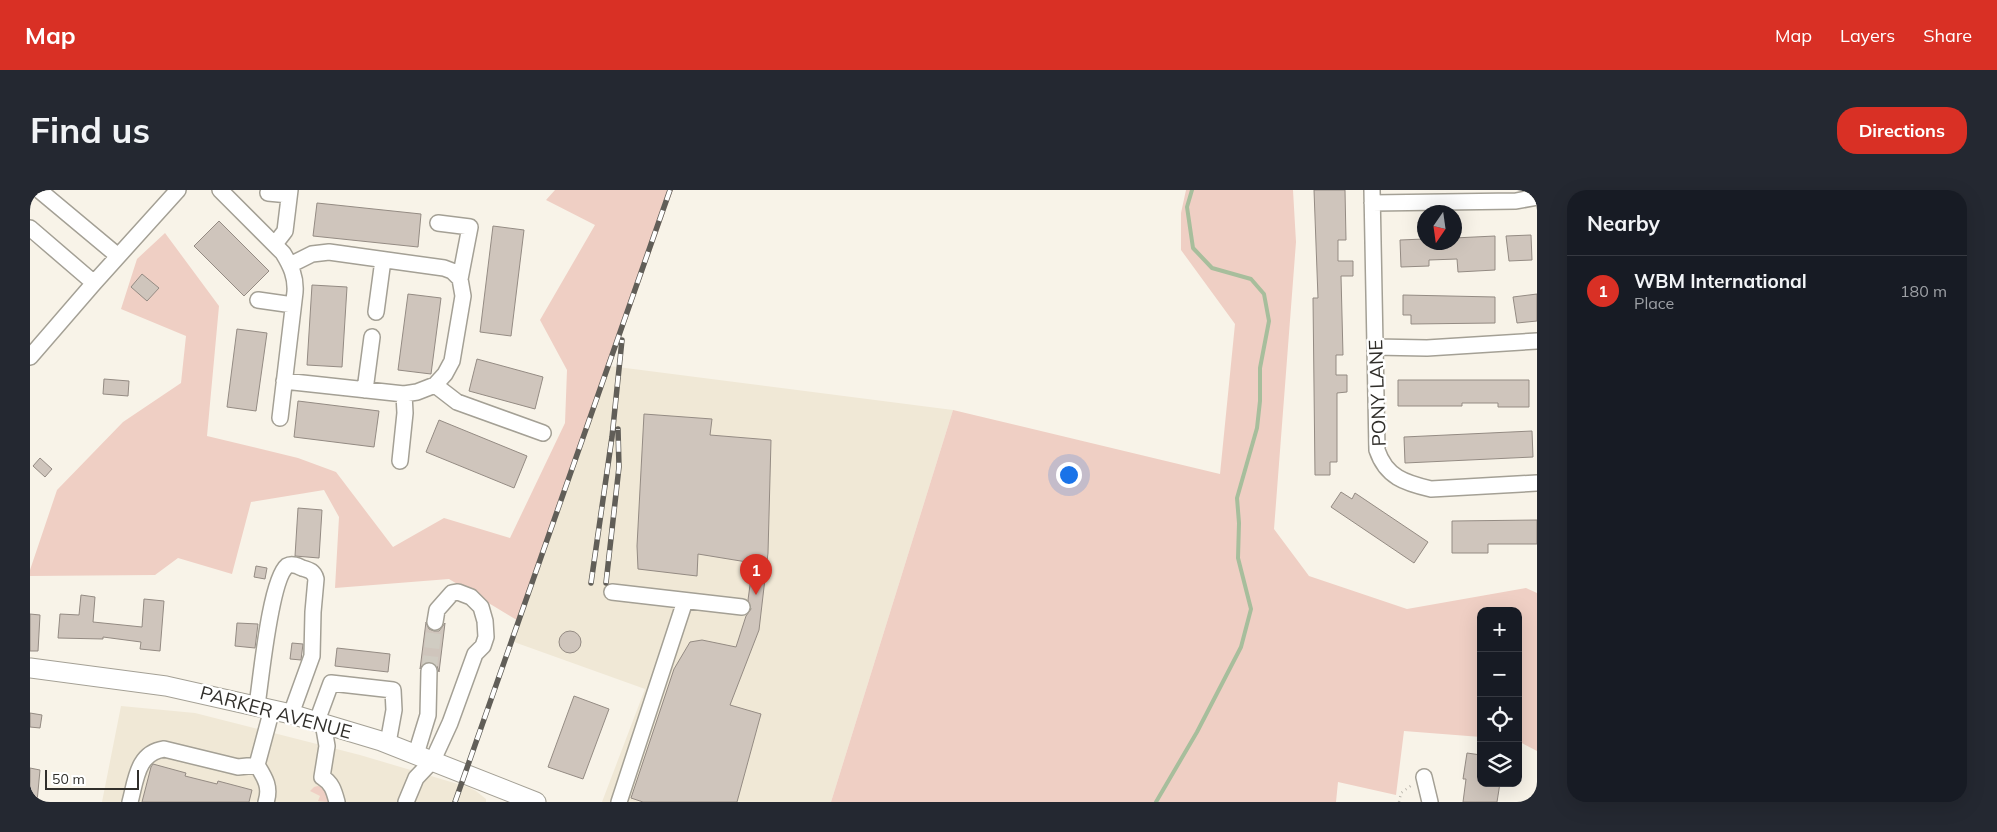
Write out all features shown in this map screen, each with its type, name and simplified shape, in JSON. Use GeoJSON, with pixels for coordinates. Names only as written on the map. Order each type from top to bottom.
{"type":"FeatureCollection","features":[{"type":"Feature","properties":{"kind":"main road","name":"PARKER AVENUE"},"geometry":{"type":"LineString","coordinates":[[30,668],[166,686],[291,714],[433,760],[511,797],[536,802]]}},
{"type":"Feature","properties":{"kind":"street"},"geometry":{"type":"LineString","coordinates":[[39,190],[118,256]]}},
{"type":"Feature","properties":{"kind":"street"},"geometry":{"type":"LineString","coordinates":[[30,356],[178,190]]}},
{"type":"Feature","properties":{"kind":"street"},"geometry":{"type":"LineString","coordinates":[[220,190],[275,244],[290,264],[295,285],[280,418]]}},
{"type":"Feature","properties":{"kind":"street"},"geometry":{"type":"LineString","coordinates":[[268,193],[290,193],[285,231],[275,244]]}},
{"type":"Feature","properties":{"kind":"street"},"geometry":{"type":"LineString","coordinates":[[1372,196],[1516,201],[1537,197]]}},
{"type":"Feature","properties":{"kind":"street","name":"PONY LANE"},"geometry":{"type":"LineString","coordinates":[[1372,196],[1377,450],[1381,462],[1395,477],[1416,486],[1431,489],[1537,483]]}},
{"type":"Feature","properties":{"kind":"street"},"geometry":{"type":"LineString","coordinates":[[284,381],[404,394],[435,385],[445,374],[452,361],[463,296],[460,279],[470,227],[438,222]]}},
{"type":"Feature","properties":{"kind":"street"},"geometry":{"type":"LineString","coordinates":[[30,228],[94,283]]}},
{"type":"Feature","properties":{"kind":"street"},"geometry":{"type":"LineString","coordinates":[[290,264],[320,252],[444,268],[452,271],[460,279]]}},
{"type":"Feature","properties":{"kind":"street"},"geometry":{"type":"LineString","coordinates":[[376,312],[383,260]]}},
{"type":"Feature","properties":{"kind":"street"},"geometry":{"type":"LineString","coordinates":[[258,300],[293,305]]}},
{"type":"Feature","properties":{"kind":"street"},"geometry":{"type":"LineString","coordinates":[[365,390],[372,337]]}},
{"type":"Feature","properties":{"kind":"street"},"geometry":{"type":"LineString","coordinates":[[1375,347],[1427,348],[1537,341]]}},
{"type":"Feature","properties":{"kind":"street"},"geometry":{"type":"LineString","coordinates":[[435,385],[457,402],[543,433]]}},
{"type":"Feature","properties":{"kind":"street"},"geometry":{"type":"LineString","coordinates":[[400,461],[405,413],[404,394]]}},
{"type":"Feature","properties":{"kind":"street"},"geometry":{"type":"LineString","coordinates":[[266,802],[270,792],[268,783],[257,765],[273,597],[284,571],[287,566],[292,564],[310,570],[315,574],[316,578],[312,656],[291,714]]}},
{"type":"Feature","properties":{"kind":"street"},"geometry":{"type":"LineString","coordinates":[[406,802],[416,778],[433,760],[450,723],[475,654],[482,646],[486,637],[484,613],[481,607],[472,597],[458,592],[452,594],[437,610],[435,622]]}},
{"type":"Feature","properties":{"kind":"street"},"geometry":{"type":"LineString","coordinates":[[612,592],[742,608]]}},
{"type":"Feature","properties":{"kind":"street"},"geometry":{"type":"LineString","coordinates":[[619,802],[685,600]]}},
{"type":"Feature","properties":{"kind":"street"},"geometry":{"type":"LineString","coordinates":[[416,754],[425,727],[430,671]]}},
{"type":"Feature","properties":{"kind":"street"},"geometry":{"type":"LineString","coordinates":[[337,802],[333,787],[322,777],[327,746],[320,722],[331,683],[393,690],[394,710],[388,744]]}},
{"type":"Feature","properties":{"kind":"street"},"geometry":{"type":"LineString","coordinates":[[130,802],[141,762],[156,750],[164,749],[238,767],[257,765]]}},
{"type":"Feature","properties":{"kind":"street"},"geometry":{"type":"LineString","coordinates":[[1424,777],[1430,802]]}},
{"type":"Feature","properties":{"kind":"path"},"geometry":{"type":"LineString","coordinates":[[1398,802],[1401,793],[1424,777]]}},
{"type":"Feature","properties":{"kind":"shaded area"},"geometry":{"type":"Polygon","coordinates":[[[555,190],[673,190],[520,622],[449,579],[335,588],[339,517],[324,490],[251,502],[232,574],[178,558],[155,575],[30,576],[30,570],[57,490],[123,422],[181,383],[186,336],[121,309],[137,259],[165,233],[219,306],[207,436],[298,458],[336,472],[393,547],[444,518],[510,538],[565,423],[567,370],[540,320],[595,225],[546,200],[555,190]]]}},
{"type":"Feature","properties":{"kind":"shaded area"},"geometry":{"type":"Polygon","coordinates":[[[1186,190],[1293,190],[1296,242],[1274,529],[1309,576],[1407,609],[1526,588],[1537,593],[1537,751],[1522,743],[1522,607],[1477,607],[1477,737],[1404,731],[1396,795],[1338,782],[1336,802],[831,802],[953,410],[1220,474],[1235,324],[1181,250],[1181,213],[1186,190]]]}},
{"type":"Feature","properties":{"kind":"shaded area"},"geometry":{"type":"Polygon","coordinates":[[[610,366],[953,410],[831,802],[602,802],[645,689],[514,642],[610,366]]]}},
{"type":"Feature","properties":{"kind":"shaded area"},"geometry":{"type":"Polygon","coordinates":[[[121,706],[195,713],[360,755],[468,787],[486,799],[486,802],[102,802],[121,706]]]}},
{"type":"Feature","properties":{"kind":"shaded area"},"geometry":{"type":"Polygon","coordinates":[[[318,786],[326,792],[328,802],[318,801],[320,796],[310,791],[318,786]]]}},
{"type":"Feature","properties":{"kind":"building"},"geometry":{"type":"Polygon","coordinates":[[[1314,190],[1345,190],[1346,240],[1338,240],[1338,261],[1353,261],[1353,276],[1341,276],[1343,355],[1336,355],[1336,375],[1347,375],[1347,392],[1337,393],[1337,462],[1330,462],[1330,475],[1315,475],[1313,298],[1318,298],[1314,190]]]}},
{"type":"Feature","properties":{"kind":"building"},"geometry":{"type":"Polygon","coordinates":[[[317,203],[421,214],[418,247],[313,236],[317,203]]]}},
{"type":"Feature","properties":{"kind":"building"},"geometry":{"type":"Polygon","coordinates":[[[219,221],[269,271],[244,296],[194,246],[219,221]]]}},
{"type":"Feature","properties":{"kind":"building"},"geometry":{"type":"Polygon","coordinates":[[[493,226],[524,230],[511,336],[480,332],[493,226]]]}},
{"type":"Feature","properties":{"kind":"building"},"geometry":{"type":"Polygon","coordinates":[[[1531,235],[1532,260],[1509,261],[1506,236],[1531,235]]]}},
{"type":"Feature","properties":{"kind":"building"},"geometry":{"type":"Polygon","coordinates":[[[1495,236],[1495,270],[1458,272],[1457,259],[1429,260],[1429,266],[1401,267],[1400,240],[1417,239],[1417,250],[1462,250],[1462,238],[1495,236]]]}},
{"type":"Feature","properties":{"kind":"building"},"geometry":{"type":"Polygon","coordinates":[[[142,274],[159,288],[147,301],[131,287],[142,274]]]}},
{"type":"Feature","properties":{"kind":"building"},"geometry":{"type":"Polygon","coordinates":[[[312,285],[347,287],[342,367],[307,365],[312,285]]]}},
{"type":"Feature","properties":{"kind":"building"},"geometry":{"type":"Polygon","coordinates":[[[408,294],[441,298],[431,374],[398,370],[408,294]]]}},
{"type":"Feature","properties":{"kind":"building"},"geometry":{"type":"Polygon","coordinates":[[[1537,294],[1537,321],[1517,323],[1513,297],[1537,294]]]}},
{"type":"Feature","properties":{"kind":"building"},"geometry":{"type":"Polygon","coordinates":[[[1403,295],[1495,297],[1495,323],[1411,324],[1411,315],[1403,315],[1403,295]]]}},
{"type":"Feature","properties":{"kind":"building"},"geometry":{"type":"Polygon","coordinates":[[[237,329],[267,333],[256,411],[227,407],[237,329]]]}},
{"type":"Feature","properties":{"kind":"building"},"geometry":{"type":"Polygon","coordinates":[[[477,359],[543,377],[535,409],[469,391],[477,359]]]}},
{"type":"Feature","properties":{"kind":"building"},"geometry":{"type":"Polygon","coordinates":[[[104,379],[129,381],[128,396],[103,394],[104,379]]]}},
{"type":"Feature","properties":{"kind":"building"},"geometry":{"type":"Polygon","coordinates":[[[1398,380],[1529,380],[1529,407],[1498,407],[1498,403],[1462,403],[1462,406],[1398,406],[1398,380]]]}},
{"type":"Feature","properties":{"kind":"building"},"geometry":{"type":"Polygon","coordinates":[[[298,401],[379,411],[374,447],[294,437],[298,401]]]}},
{"type":"Feature","properties":{"kind":"building"},"geometry":{"type":"Polygon","coordinates":[[[644,414],[712,419],[710,435],[771,440],[768,553],[759,630],[730,705],[761,714],[737,802],[643,802],[631,798],[674,669],[690,642],[702,640],[736,647],[746,616],[751,609],[748,600],[753,563],[698,554],[697,576],[638,569],[637,546],[644,414]]]}},
{"type":"Feature","properties":{"kind":"building"},"geometry":{"type":"Polygon","coordinates":[[[439,420],[527,456],[514,488],[426,452],[439,420]]]}},
{"type":"Feature","properties":{"kind":"building"},"geometry":{"type":"Polygon","coordinates":[[[1532,431],[1533,457],[1405,463],[1404,437],[1532,431]]]}},
{"type":"Feature","properties":{"kind":"building"},"geometry":{"type":"Polygon","coordinates":[[[40,458],[52,469],[45,477],[33,466],[40,458]]]}},
{"type":"Feature","properties":{"kind":"building"},"geometry":{"type":"Polygon","coordinates":[[[1341,492],[1352,499],[1355,493],[1428,542],[1414,563],[1331,507],[1341,492]]]}},
{"type":"Feature","properties":{"kind":"building"},"geometry":{"type":"Polygon","coordinates":[[[298,508],[322,510],[319,558],[295,556],[298,508]]]}},
{"type":"Feature","properties":{"kind":"building"},"geometry":{"type":"Polygon","coordinates":[[[1537,520],[1537,544],[1488,544],[1488,553],[1452,553],[1452,521],[1537,520]]]}},
{"type":"Feature","properties":{"kind":"building"},"geometry":{"type":"Polygon","coordinates":[[[256,566],[267,568],[265,579],[254,577],[256,566]]]}},
{"type":"Feature","properties":{"kind":"building"},"geometry":{"type":"Polygon","coordinates":[[[81,595],[95,597],[93,622],[142,627],[144,599],[164,601],[160,651],[140,649],[141,642],[103,637],[103,639],[58,638],[60,614],[79,615],[81,595]]]}},
{"type":"Feature","properties":{"kind":"building"},"geometry":{"type":"Polygon","coordinates":[[[30,614],[40,615],[38,651],[30,651],[30,614]]]}},
{"type":"Feature","properties":{"kind":"building"},"geometry":{"type":"Polygon","coordinates":[[[426,622],[429,629],[434,631],[439,631],[445,623],[439,672],[437,666],[430,662],[424,663],[420,669],[426,622]]]}},
{"type":"Feature","properties":{"kind":"building"},"geometry":{"type":"Polygon","coordinates":[[[237,623],[258,624],[255,648],[235,646],[237,623]]]}},
{"type":"Feature","properties":{"kind":"building"},"geometry":{"type":"Polygon","coordinates":[[[570,631],[578,634],[581,642],[578,650],[570,653],[562,650],[559,642],[562,634],[570,631]]]}},
{"type":"Feature","properties":{"kind":"building"},"geometry":{"type":"Polygon","coordinates":[[[292,643],[303,644],[301,660],[290,659],[292,643]]]}},
{"type":"Feature","properties":{"kind":"building"},"geometry":{"type":"Polygon","coordinates":[[[337,648],[390,654],[388,672],[335,666],[337,648]]]}},
{"type":"Feature","properties":{"kind":"building"},"geometry":{"type":"Polygon","coordinates":[[[574,696],[609,709],[583,779],[548,767],[574,696]]]}},
{"type":"Feature","properties":{"kind":"building"},"geometry":{"type":"Polygon","coordinates":[[[30,713],[42,715],[40,728],[30,727],[30,713]]]}},
{"type":"Feature","properties":{"kind":"building"},"geometry":{"type":"Polygon","coordinates":[[[1467,753],[1477,754],[1477,787],[1499,787],[1497,802],[1463,802],[1466,779],[1463,779],[1467,753]]]}},
{"type":"Feature","properties":{"kind":"building"},"geometry":{"type":"Polygon","coordinates":[[[153,764],[186,773],[185,776],[217,784],[218,781],[252,790],[249,802],[142,802],[153,764]]]}},
{"type":"Feature","properties":{"kind":"building"},"geometry":{"type":"Polygon","coordinates":[[[30,768],[40,770],[37,802],[30,802],[30,768]]]}},
{"type":"Feature","properties":{"kind":"waterway"},"geometry":{"type":"LineString","coordinates":[[1156,802],[1197,732],[1241,647],[1251,609],[1238,558],[1239,523],[1237,498],[1257,428],[1260,401],[1260,368],[1269,321],[1264,294],[1251,279],[1212,268],[1193,248],[1187,207],[1192,190]]}},
{"type":"Feature","properties":{"kind":"tunnel"},"geometry":{"type":"LineString","coordinates":[[429,671],[435,622]]}},
{"type":"Feature","properties":{"kind":"railway"},"geometry":{"type":"LineString","coordinates":[[455,802],[670,190]]}},
{"type":"Feature","properties":{"kind":"railway"},"geometry":{"type":"LineString","coordinates":[[591,583],[612,437],[622,340]]}},
{"type":"Feature","properties":{"kind":"railway"},"geometry":{"type":"LineString","coordinates":[[606,583],[619,467],[618,429]]}},
{"type":"Feature","properties":{"kind":"place","name":"WBM International"},"geometry":{"type":"Point","coordinates":[756,595]}}]}
